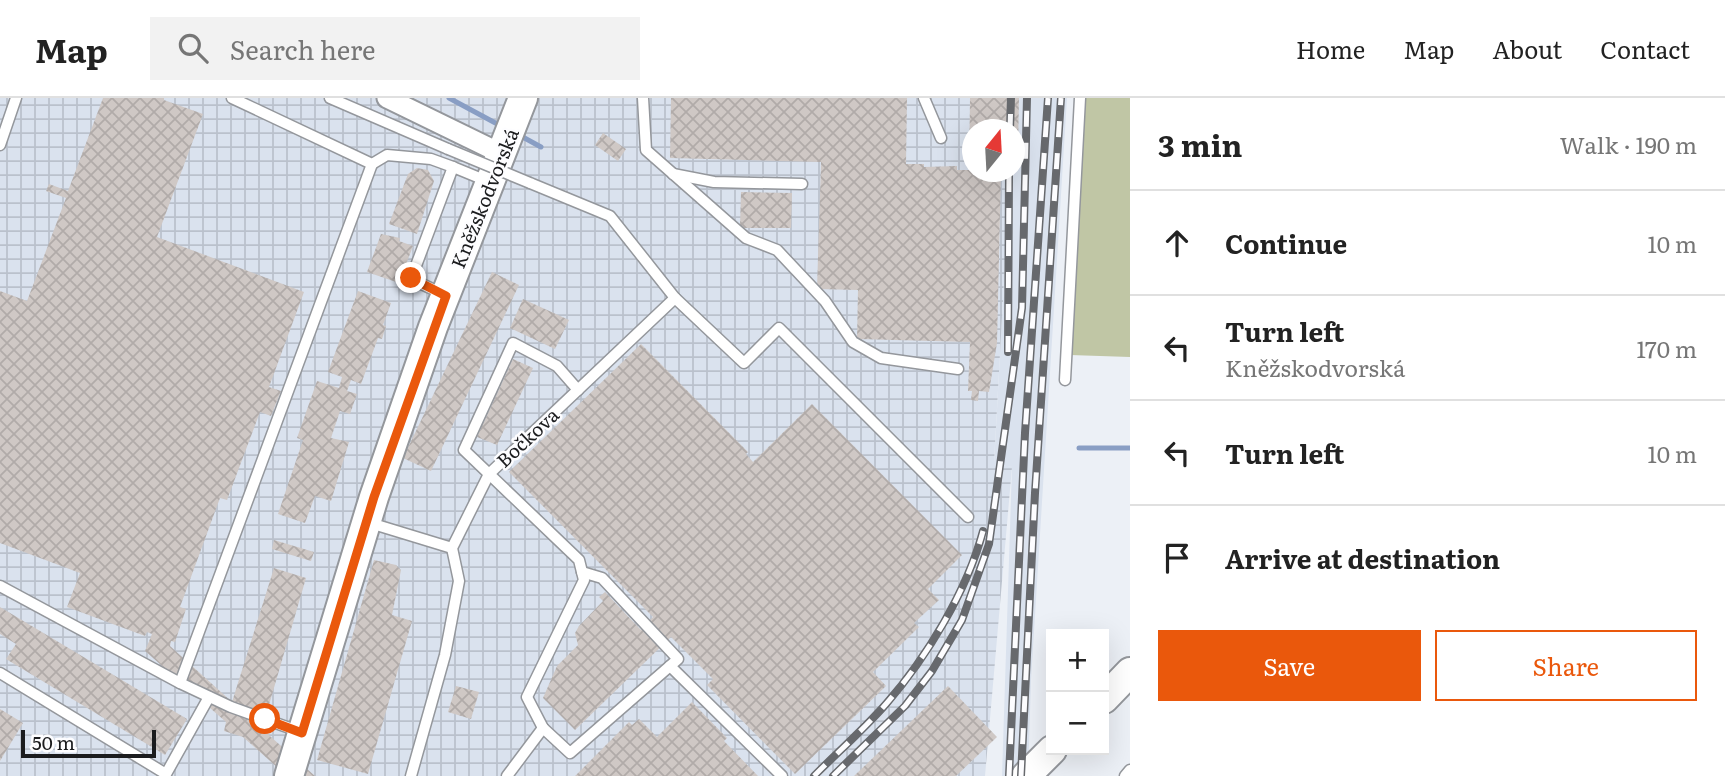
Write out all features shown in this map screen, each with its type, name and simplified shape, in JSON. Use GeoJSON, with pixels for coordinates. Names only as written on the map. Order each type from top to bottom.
{"type":"FeatureCollection","features":[{"type":"Feature","properties":{"kind":"street"},"geometry":{"type":"LineString","coordinates":[[387,98],[512,126]]}},
{"type":"Feature","properties":{"kind":"street","name":"Kněžskodvorská"},"geometry":{"type":"LineString","coordinates":[[289,776],[366,522],[446,296],[512,126]]}},
{"type":"Feature","properties":{"kind":"street"},"geometry":{"type":"LineString","coordinates":[[1109,694],[1130,673]]}},
{"type":"Feature","properties":{"kind":"street"},"geometry":{"type":"LineString","coordinates":[[1026,776],[1047,755]]}},
{"type":"Feature","properties":{"kind":"lane"},"geometry":{"type":"LineString","coordinates":[[0,145],[16,98]]}},
{"type":"Feature","properties":{"kind":"lane"},"geometry":{"type":"LineString","coordinates":[[232,98],[372,164]]}},
{"type":"Feature","properties":{"kind":"lane"},"geometry":{"type":"LineString","coordinates":[[330,98],[610,216],[675,298],[744,363],[779,328],[968,517]]}},
{"type":"Feature","properties":{"kind":"lane"},"geometry":{"type":"LineString","coordinates":[[643,98],[646,150],[746,238],[777,250],[825,302],[853,342],[881,358],[958,369]]}},
{"type":"Feature","properties":{"kind":"lane"},"geometry":{"type":"LineString","coordinates":[[924,98],[941,138]]}},
{"type":"Feature","properties":{"kind":"lane"},"geometry":{"type":"LineString","coordinates":[[1065,380],[1080,98]]}},
{"type":"Feature","properties":{"kind":"lane"},"geometry":{"type":"LineString","coordinates":[[180,683],[372,164],[387,155],[431,159],[491,183]]}},
{"type":"Feature","properties":{"kind":"lane"},"geometry":{"type":"LineString","coordinates":[[446,296],[411,278],[453,167]]}},
{"type":"Feature","properties":{"kind":"lane"},"geometry":{"type":"LineString","coordinates":[[672,173],[714,182],[802,184]]}},
{"type":"Feature","properties":{"kind":"lane","name":"Bočkova"},"geometry":{"type":"LineString","coordinates":[[452,548],[489,474],[675,298]]}},
{"type":"Feature","properties":{"kind":"lane"},"geometry":{"type":"LineString","coordinates":[[578,390],[557,366],[513,343],[464,450],[579,560],[582,572],[584,580],[527,697],[544,728],[570,753],[678,659],[602,578],[582,572]]}},
{"type":"Feature","properties":{"kind":"lane"},"geometry":{"type":"LineString","coordinates":[[366,522],[452,548],[459,581],[445,654],[411,776]]}},
{"type":"Feature","properties":{"kind":"lane"},"geometry":{"type":"LineString","coordinates":[[0,586],[180,683],[230,707],[302,733]]}},
{"type":"Feature","properties":{"kind":"lane"},"geometry":{"type":"LineString","coordinates":[[670,666],[782,776]]}},
{"type":"Feature","properties":{"kind":"lane"},"geometry":{"type":"LineString","coordinates":[[0,673],[166,774],[209,697]]}},
{"type":"Feature","properties":{"kind":"lane"},"geometry":{"type":"LineString","coordinates":[[507,776],[544,728]]}},
{"type":"Feature","properties":{"kind":"lane"},"geometry":{"type":"LineString","coordinates":[[1125,776],[1130,770]]}},
{"type":"Feature","properties":{"kind":"shaded area"},"geometry":{"type":"Polygon","coordinates":[[[0,98],[1014,98],[986,119],[962,119],[962,182],[1009,182],[994,463],[1012,467],[985,776],[0,776],[0,98]]]}},
{"type":"Feature","properties":{"kind":"shaded area"},"geometry":{"type":"Polygon","coordinates":[[[1014,98],[1067,98],[1031,680],[1028,776],[1002,776],[1012,467],[994,464],[1009,182],[1025,182],[1025,119],[1014,119],[1014,98]]]}},
{"type":"Feature","properties":{"kind":"green space"},"geometry":{"type":"Polygon","coordinates":[[[1084,98],[1130,98],[1130,357],[1070,355],[1084,98]]]}},
{"type":"Feature","properties":{"kind":"building"},"geometry":{"type":"Polygon","coordinates":[[[103,98],[164,98],[203,114],[157,237],[304,292],[269,387],[281,391],[271,416],[260,412],[227,500],[220,498],[180,607],[186,609],[175,642],[171,641],[170,646],[232,702],[274,568],[306,578],[262,729],[315,776],[287,776],[243,737],[224,731],[226,722],[145,651],[152,634],[147,632],[145,636],[67,607],[80,573],[0,543],[0,291],[27,301],[66,198],[46,191],[49,184],[68,191],[103,98]]]}},
{"type":"Feature","properties":{"kind":"building"},"geometry":{"type":"Polygon","coordinates":[[[671,98],[907,98],[906,164],[924,164],[924,167],[957,166],[957,170],[962,170],[962,182],[1001,182],[997,343],[989,392],[979,391],[978,401],[971,400],[972,391],[968,391],[970,342],[857,339],[858,290],[817,289],[821,162],[670,158],[671,98]]]}},
{"type":"Feature","properties":{"kind":"building"},"geometry":{"type":"Polygon","coordinates":[[[970,98],[1019,98],[1019,119],[970,119],[970,98]]]}},
{"type":"Feature","properties":{"kind":"building"},"geometry":{"type":"Polygon","coordinates":[[[603,133],[626,149],[618,161],[595,145],[603,133]]]}},
{"type":"Feature","properties":{"kind":"building"},"geometry":{"type":"Polygon","coordinates":[[[417,168],[428,170],[434,181],[417,234],[389,224],[408,174],[417,168]]]}},
{"type":"Feature","properties":{"kind":"building"},"geometry":{"type":"Polygon","coordinates":[[[741,192],[792,193],[791,228],[742,228],[741,192]]]}},
{"type":"Feature","properties":{"kind":"building"},"geometry":{"type":"Polygon","coordinates":[[[381,234],[400,238],[399,241],[413,246],[399,283],[367,272],[381,234]]]}},
{"type":"Feature","properties":{"kind":"building"},"geometry":{"type":"Polygon","coordinates":[[[492,272],[519,285],[431,471],[403,458],[492,272]]]}},
{"type":"Feature","properties":{"kind":"building"},"geometry":{"type":"Polygon","coordinates":[[[358,291],[391,303],[383,325],[386,326],[382,339],[378,338],[361,384],[351,380],[347,391],[357,394],[350,414],[340,411],[331,438],[349,442],[331,501],[315,496],[305,523],[278,514],[303,440],[297,438],[317,381],[339,388],[342,377],[328,372],[358,291]]]}},
{"type":"Feature","properties":{"kind":"building"},"geometry":{"type":"Polygon","coordinates":[[[523,299],[569,320],[555,349],[510,328],[523,299]]]}},
{"type":"Feature","properties":{"kind":"building"},"geometry":{"type":"Polygon","coordinates":[[[641,344],[748,452],[746,454],[753,462],[812,404],[962,555],[928,589],[939,600],[914,623],[919,627],[873,672],[886,686],[795,774],[707,685],[713,679],[671,637],[575,730],[543,698],[557,666],[578,645],[575,633],[579,626],[603,601],[599,597],[605,592],[641,630],[653,617],[509,472],[641,344]]]}},
{"type":"Feature","properties":{"kind":"building"},"geometry":{"type":"Polygon","coordinates":[[[513,359],[533,368],[497,445],[477,437],[513,359]]]}},
{"type":"Feature","properties":{"kind":"building"},"geometry":{"type":"Polygon","coordinates":[[[274,540],[314,552],[311,561],[272,549],[274,540]]]}},
{"type":"Feature","properties":{"kind":"building"},"geometry":{"type":"Polygon","coordinates":[[[374,560],[396,565],[401,570],[392,615],[412,621],[368,774],[317,760],[374,560]]]}},
{"type":"Feature","properties":{"kind":"building"},"geometry":{"type":"Polygon","coordinates":[[[0,607],[187,719],[165,755],[6,659],[16,644],[0,634],[0,607]]]}},
{"type":"Feature","properties":{"kind":"building"},"geometry":{"type":"Polygon","coordinates":[[[456,686],[479,692],[471,719],[448,712],[456,686]]]}},
{"type":"Feature","properties":{"kind":"building"},"geometry":{"type":"Polygon","coordinates":[[[948,686],[997,737],[956,776],[854,776],[948,686]]]}},
{"type":"Feature","properties":{"kind":"building"},"geometry":{"type":"Polygon","coordinates":[[[692,702],[727,738],[724,741],[758,776],[575,776],[629,722],[632,725],[639,719],[657,737],[692,702]]]}},
{"type":"Feature","properties":{"kind":"building"},"geometry":{"type":"Polygon","coordinates":[[[0,709],[23,723],[0,761],[0,709]]]}},
{"type":"Feature","properties":{"kind":"waterway"},"geometry":{"type":"LineString","coordinates":[[449,98],[501,126]]}},
{"type":"Feature","properties":{"kind":"waterway"},"geometry":{"type":"LineString","coordinates":[[519,135],[541,147]]}},
{"type":"Feature","properties":{"kind":"waterway"},"geometry":{"type":"LineString","coordinates":[[1079,448],[1130,448]]}},
{"type":"Feature","properties":{"kind":"railway"},"geometry":{"type":"LineString","coordinates":[[1010,119],[1011,98]]}},
{"type":"Feature","properties":{"kind":"railway"},"geometry":{"type":"LineString","coordinates":[[833,776],[905,706],[932,671],[962,620],[989,544],[1022,308],[1027,98]]}},
{"type":"Feature","properties":{"kind":"railway"},"geometry":{"type":"LineString","coordinates":[[1009,776],[1025,433],[1048,98]]}},
{"type":"Feature","properties":{"kind":"railway"},"geometry":{"type":"LineString","coordinates":[[1021,776],[1035,493],[1061,98]]}},
{"type":"Feature","properties":{"kind":"railway"},"geometry":{"type":"LineString","coordinates":[[1008,352],[1009,182]]}},
{"type":"Feature","properties":{"kind":"railway"},"geometry":{"type":"LineString","coordinates":[[814,776],[878,713],[916,666],[956,600],[983,531]]}},
{"type":"Feature","properties":{"kind":"route"},"geometry":{"type":"LineString","coordinates":[[265,719],[302,733],[374,497],[446,296],[411,278]]}}]}
